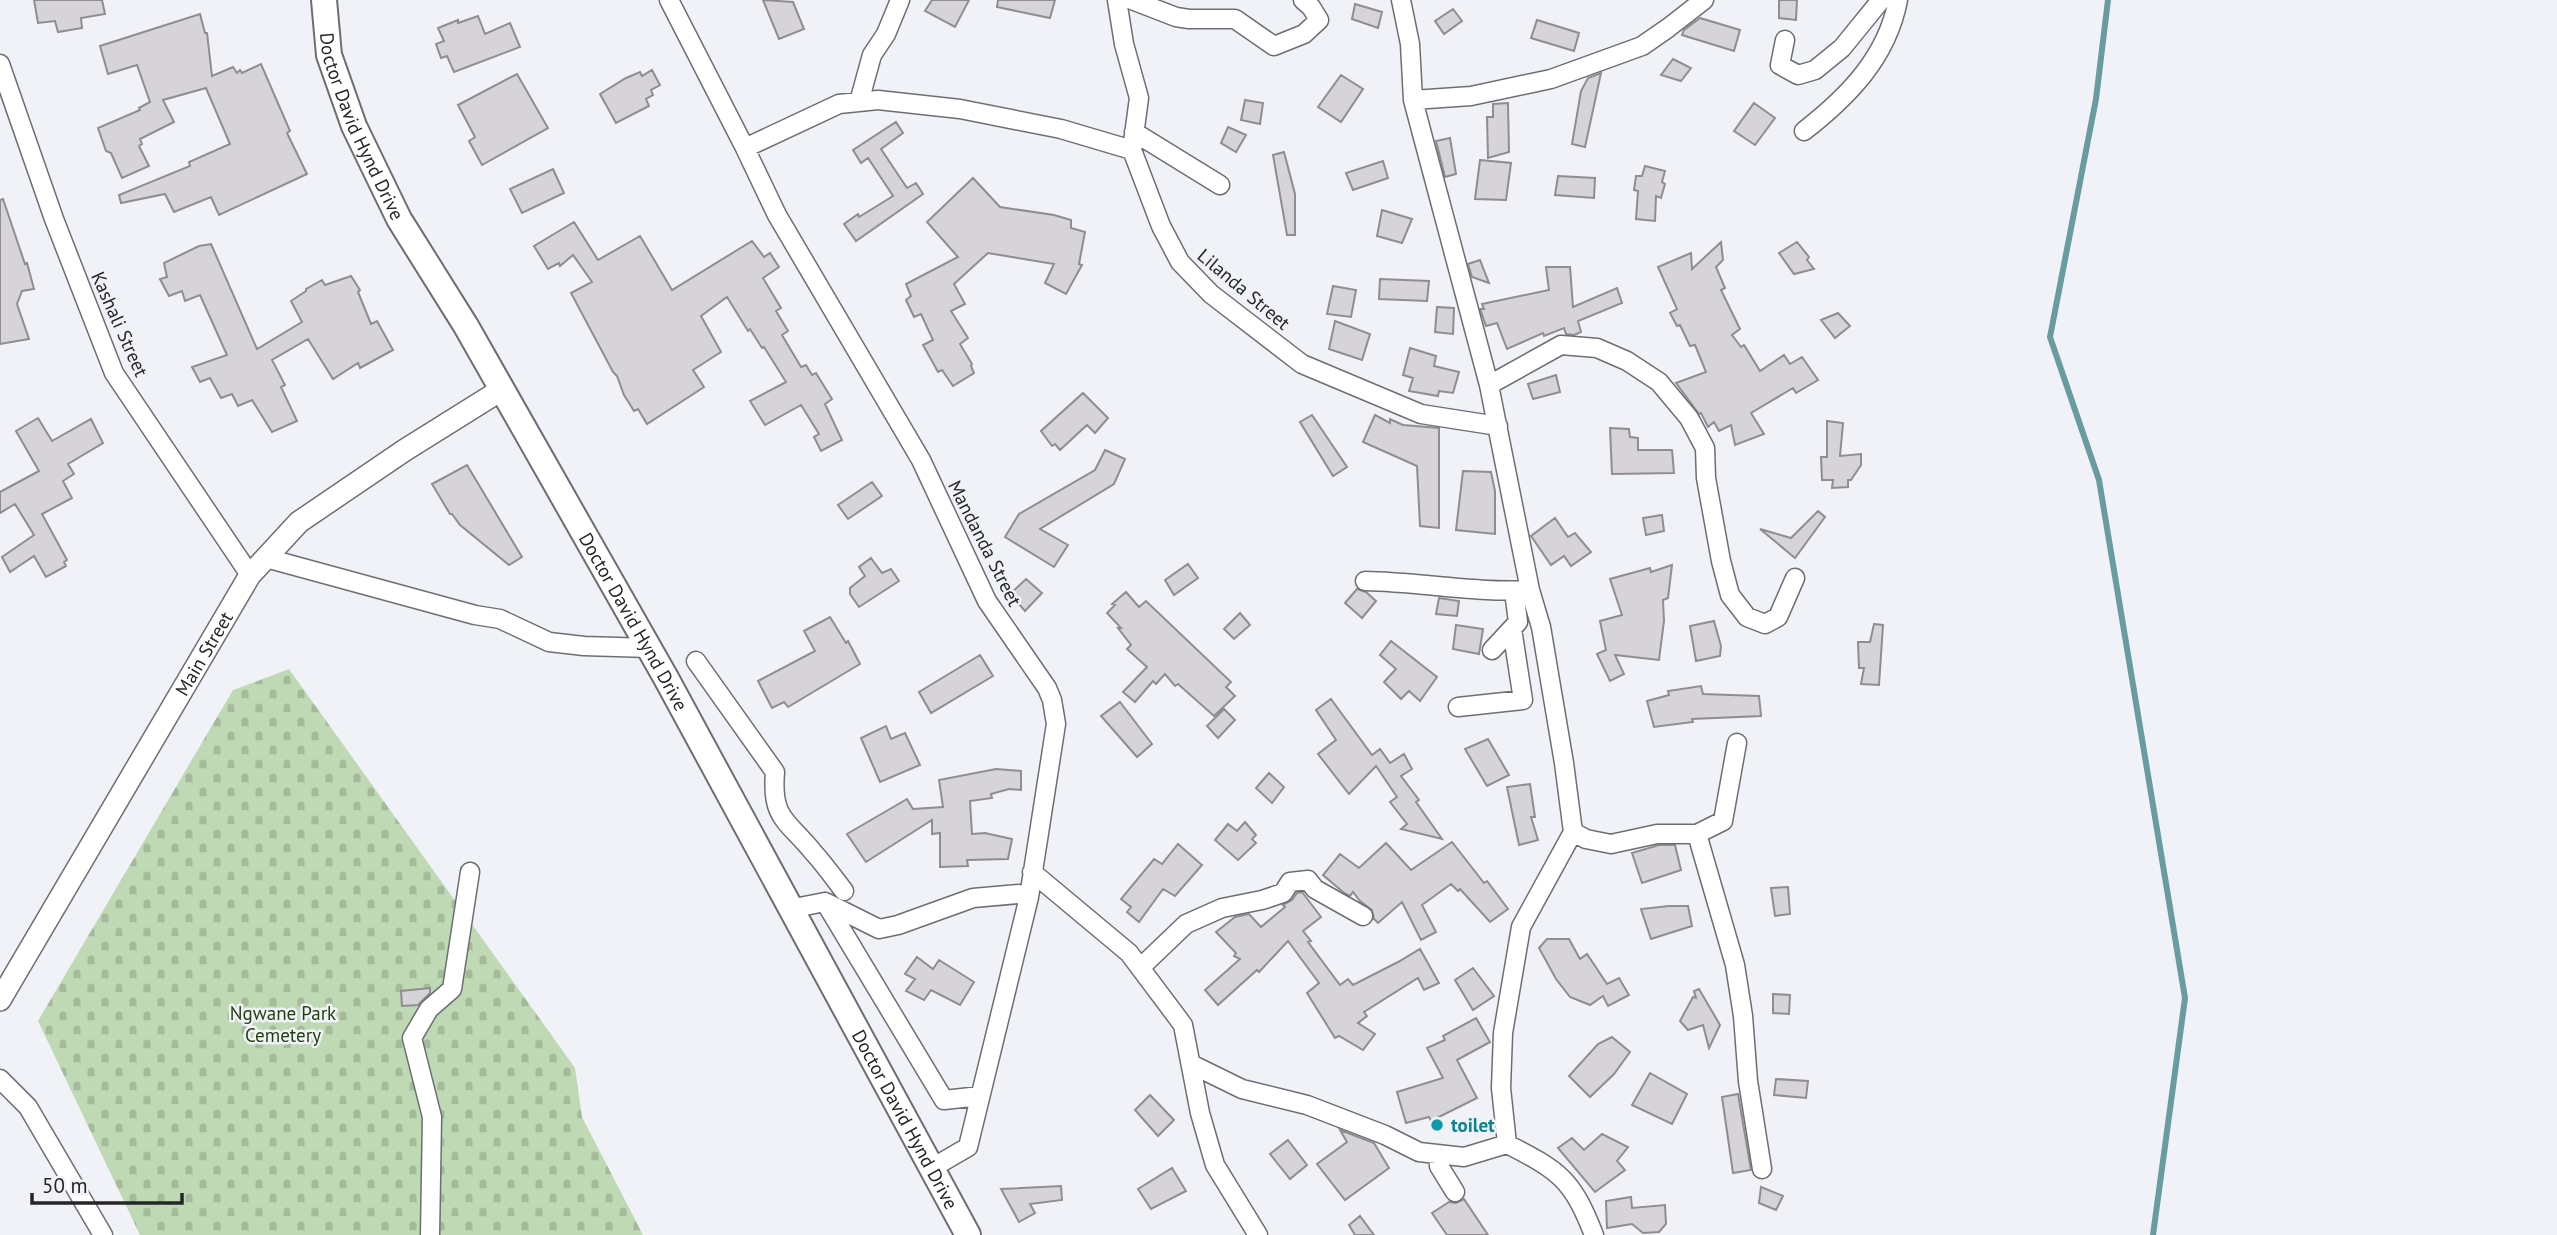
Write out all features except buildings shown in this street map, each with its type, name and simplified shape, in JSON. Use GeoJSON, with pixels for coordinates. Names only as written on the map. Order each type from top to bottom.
{"type":"FeatureCollection","features":[{"type":"Feature","properties":{"kind":"main road","name":"Doctor David Hynd Drive"},"geometry":{"type":"LineString","coordinates":[[324,0],[329,55],[354,126],[399,219],[466,326],[649,648],[968,1235]]}},
{"type":"Feature","properties":{"kind":"street","name":"Mandanda Street"},"geometry":{"type":"LineString","coordinates":[[669,0],[777,215],[921,460],[987,601],[1047,688],[1052,700],[1056,724],[1029,897],[968,1147],[932,1168]]}},
{"type":"Feature","properties":{"kind":"street"},"geometry":{"type":"LineString","coordinates":[[859,102],[872,55],[886,34],[901,0]]}},
{"type":"Feature","properties":{"kind":"street","name":"Lilanda Street"},"geometry":{"type":"LineString","coordinates":[[1117,0],[1124,44],[1139,98],[1133,141],[1161,226],[1180,262],[1211,294],[1302,364],[1421,414],[1498,426]]}},
{"type":"Feature","properties":{"kind":"street"},"geometry":{"type":"LineString","coordinates":[[1132,0],[1176,17],[1234,19],[1274,46],[1304,34],[1319,20],[1303,0]]}},
{"type":"Feature","properties":{"kind":"street"},"geometry":{"type":"LineString","coordinates":[[1401,0],[1410,44],[1413,100],[1498,426],[1522,590],[1518,622],[1492,650]]}},
{"type":"Feature","properties":{"kind":"street"},"geometry":{"type":"LineString","coordinates":[[1413,100],[1471,96],[1551,79],[1642,46],[1704,0]]}},
{"type":"Feature","properties":{"kind":"street"},"geometry":{"type":"LineString","coordinates":[[1785,40],[1780,65],[1798,75],[1815,70],[1842,48],[1881,0]]}},
{"type":"Feature","properties":{"kind":"street"},"geometry":{"type":"LineString","coordinates":[[1804,131],[1833,108],[1859,82],[1884,46],[1898,0]]}},
{"type":"Feature","properties":{"kind":"street","name":"Kashali Street"},"geometry":{"type":"LineString","coordinates":[[0,64],[54,219],[114,373],[250,575]]}},
{"type":"Feature","properties":{"kind":"street"},"geometry":{"type":"LineString","coordinates":[[745,148],[839,104],[878,100],[960,109],[1133,141],[1220,185]]}},
{"type":"Feature","properties":{"kind":"street"},"geometry":{"type":"LineString","coordinates":[[1489,385],[1561,345],[1597,348],[1627,361],[1660,382],[1689,418],[1704,448],[1706,478],[1721,561],[1730,595],[1747,617],[1765,624],[1778,617],[1795,578]]}},
{"type":"Feature","properties":{"kind":"street","name":"Main Street"},"geometry":{"type":"LineString","coordinates":[[0,1000],[250,575],[299,522],[405,450],[502,390]]}},
{"type":"Feature","properties":{"kind":"street"},"geometry":{"type":"LineString","coordinates":[[266,558],[475,615],[500,619],[549,642],[649,648]]}},
{"type":"Feature","properties":{"kind":"street"},"geometry":{"type":"LineString","coordinates":[[1365,581],[1401,582],[1451,589],[1522,590]]}},
{"type":"Feature","properties":{"kind":"street"},"geometry":{"type":"LineString","coordinates":[[1507,1144],[1501,1088],[1503,1033],[1521,927],[1573,832],[1541,627],[1522,590]]}},
{"type":"Feature","properties":{"kind":"street"},"geometry":{"type":"LineString","coordinates":[[1458,707],[1523,700],[1512,629]]}},
{"type":"Feature","properties":{"kind":"street"},"geometry":{"type":"LineString","coordinates":[[696,661],[775,772],[773,792],[782,819],[813,851],[844,891]]}},
{"type":"Feature","properties":{"kind":"street"},"geometry":{"type":"LineString","coordinates":[[1573,832],[1586,839],[1611,844],[1657,834],[1697,834],[1723,821],[1737,743]]}},
{"type":"Feature","properties":{"kind":"street"},"geometry":{"type":"LineString","coordinates":[[1697,834],[1735,965],[1743,1016],[1748,1081],[1762,1169]]}},
{"type":"Feature","properties":{"kind":"street"},"geometry":{"type":"LineString","coordinates":[[430,1235],[432,1118],[412,1038],[429,1009],[452,989],[470,872]]}},
{"type":"Feature","properties":{"kind":"street"},"geometry":{"type":"LineString","coordinates":[[1032,872],[1129,953],[1184,1025],[1200,1113],[1215,1165],[1258,1235]]}},
{"type":"Feature","properties":{"kind":"street"},"geometry":{"type":"LineString","coordinates":[[1140,968],[1186,924],[1222,908],[1283,893],[1290,882],[1308,880],[1315,889],[1363,916]]}},
{"type":"Feature","properties":{"kind":"street"},"geometry":{"type":"LineString","coordinates":[[789,909],[825,902],[879,929],[898,925],[973,898],[1019,894],[1029,897]]}},
{"type":"Feature","properties":{"kind":"street"},"geometry":{"type":"LineString","coordinates":[[825,902],[944,1100],[980,1096]]}},
{"type":"Feature","properties":{"kind":"street"},"geometry":{"type":"LineString","coordinates":[[1191,1064],[1242,1089],[1307,1105],[1385,1135],[1419,1152],[1464,1157],[1507,1144],[1542,1162],[1566,1180],[1582,1204],[1594,1235]]}},
{"type":"Feature","properties":{"kind":"street"},"geometry":{"type":"LineString","coordinates":[[0,1079],[28,1107],[103,1235]]}},
{"type":"Feature","properties":{"kind":"street"},"geometry":{"type":"LineString","coordinates":[[1438,1154],[1439,1166],[1455,1192]]}},
{"type":"Feature","properties":{"kind":"green space","name":"Ngwane Park Cemetery"},"geometry":{"type":"Polygon","coordinates":[[[289,669],[575,1068],[582,1117],[643,1235],[140,1235],[38,1021],[233,690],[289,669]]]}},
{"type":"Feature","properties":{"kind":"waterway"},"geometry":{"type":"LineString","coordinates":[[2108,0],[2096,99],[2050,337],[2099,480],[2185,998],[2153,1235]]}},
{"type":"Feature","properties":{"kind":"place","name":"toilet"},"geometry":{"type":"Point","coordinates":[1437,1125]}}]}
